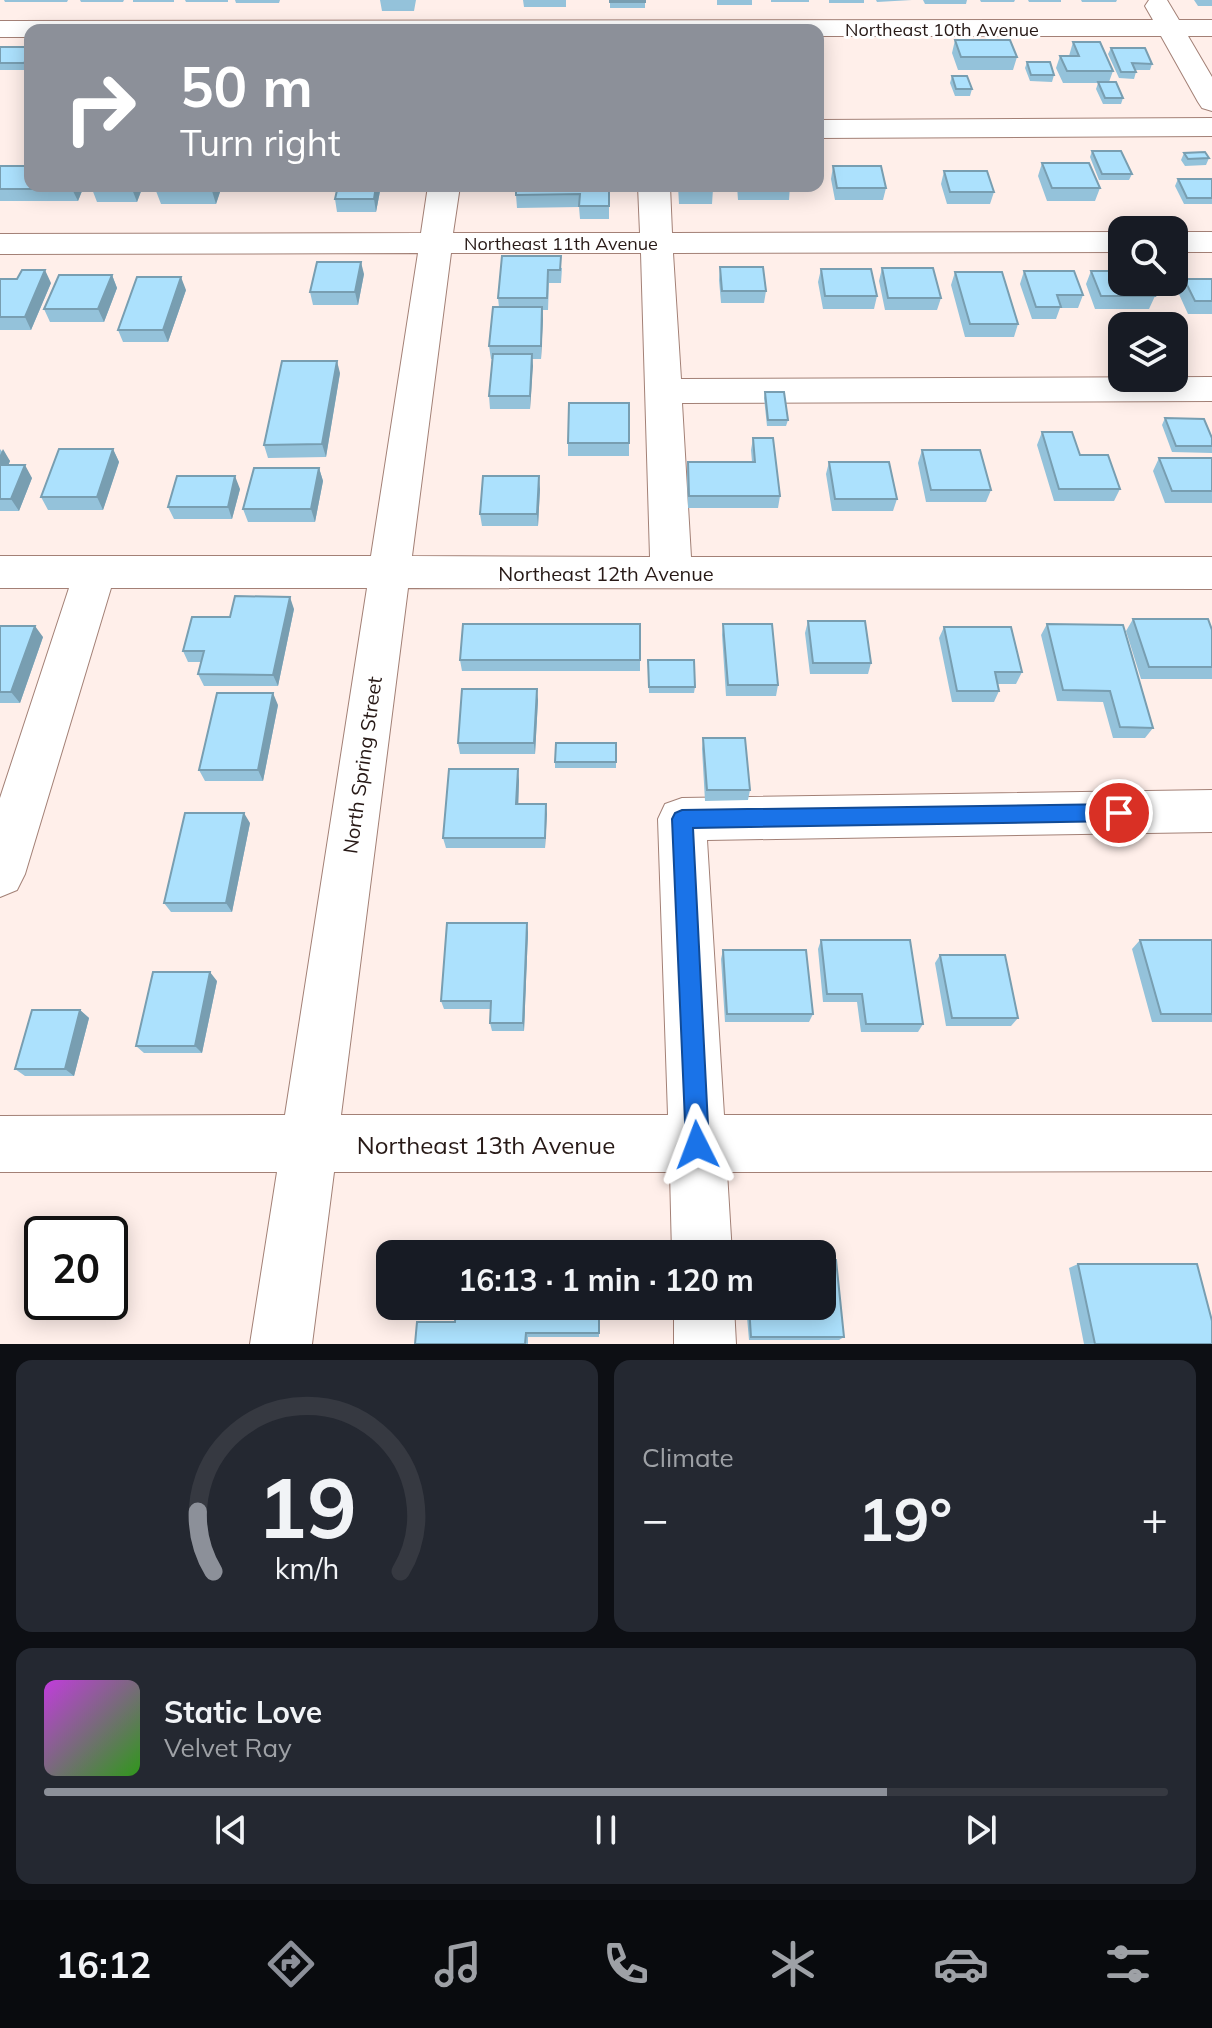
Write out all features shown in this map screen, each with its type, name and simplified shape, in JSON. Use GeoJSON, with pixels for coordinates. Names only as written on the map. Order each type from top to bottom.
{"type":"FeatureCollection","features":[{"type":"Feature","properties":{"kind":"street"},"geometry":{"type":"LineString","coordinates":[[464,24],[468,0]]}},
{"type":"Feature","properties":{"kind":"street"},"geometry":{"type":"LineString","coordinates":[[653,0],[653,24]]}},
{"type":"Feature","properties":{"kind":"street"},"geometry":{"type":"LineString","coordinates":[[1155,0],[1212,102]]}},
{"type":"Feature","properties":{"kind":"street","name":"Northeast 10th Avenue"},"geometry":{"type":"LineString","coordinates":[[824,29],[1212,28]]}},
{"type":"Feature","properties":{"kind":"street","name":"Northeast 10th Avenue"},"geometry":{"type":"LineString","coordinates":[[0,29],[24,29]]}},
{"type":"Feature","properties":{"kind":"street"},"geometry":{"type":"LineString","coordinates":[[824,129],[1212,127]]}},
{"type":"Feature","properties":{"kind":"street","name":"North Spring Street"},"geometry":{"type":"LineString","coordinates":[[281,1344],[443,192]]}},
{"type":"Feature","properties":{"kind":"street"},"geometry":{"type":"LineString","coordinates":[[654,192],[671,573]]}},
{"type":"Feature","properties":{"kind":"street","name":"Northeast 11th Avenue"},"geometry":{"type":"LineString","coordinates":[[0,244],[1108,242]]}},
{"type":"Feature","properties":{"kind":"street"},"geometry":{"type":"LineString","coordinates":[[1188,242],[1212,242]]}},
{"type":"Feature","properties":{"kind":"street"},"geometry":{"type":"LineString","coordinates":[[662,391],[1212,389]]}},
{"type":"Feature","properties":{"kind":"street"},"geometry":{"type":"LineString","coordinates":[[0,874],[95,571]]}},
{"type":"Feature","properties":{"kind":"street","name":"Northeast 12th Avenue"},"geometry":{"type":"LineString","coordinates":[[0,572],[1212,573]]}},
{"type":"Feature","properties":{"kind":"street"},"geometry":{"type":"LineString","coordinates":[[701,1240],[682,819],[1212,811]]}},
{"type":"Feature","properties":{"kind":"street","name":"Northeast 13th Avenue"},"geometry":{"type":"LineString","coordinates":[[0,1144],[1212,1143]]}},
{"type":"Feature","properties":{"kind":"street"},"geometry":{"type":"LineString","coordinates":[[704,1320],[705,1344]]}},
{"type":"Feature","properties":{"kind":"building"},"geometry":{"type":"Polygon","coordinates":[[[645,0],[645,2],[610,2],[645,0]]]}},
{"type":"Feature","properties":{"kind":"building"},"geometry":{"type":"Polygon","coordinates":[[[955,40],[1010,40],[1017,57],[961,57],[955,40]]]}},
{"type":"Feature","properties":{"kind":"building"},"geometry":{"type":"Polygon","coordinates":[[[1073,42],[1100,42],[1113,71],[1067,71],[1060,56],[1079,56],[1073,42]]]}},
{"type":"Feature","properties":{"kind":"building"},"geometry":{"type":"Polygon","coordinates":[[[0,47],[24,47],[24,63],[0,63],[0,47]]]}},
{"type":"Feature","properties":{"kind":"building"},"geometry":{"type":"Polygon","coordinates":[[[1111,48],[1145,48],[1152,64],[1132,63],[1136,72],[1121,72],[1111,48]]]}},
{"type":"Feature","properties":{"kind":"building"},"geometry":{"type":"Polygon","coordinates":[[[1027,62],[1050,62],[1054,75],[1031,75],[1027,62]]]}},
{"type":"Feature","properties":{"kind":"building"},"geometry":{"type":"Polygon","coordinates":[[[952,76],[967,76],[972,89],[956,89],[952,76]]]}},
{"type":"Feature","properties":{"kind":"building"},"geometry":{"type":"Polygon","coordinates":[[[1098,82],[1116,82],[1123,98],[1105,98],[1098,82]]]}},
{"type":"Feature","properties":{"kind":"building"},"geometry":{"type":"Polygon","coordinates":[[[1092,151],[1121,151],[1132,174],[1102,174],[1092,151]]]}},
{"type":"Feature","properties":{"kind":"building"},"geometry":{"type":"Polygon","coordinates":[[[1205,152],[1209,158],[1188,159],[1184,153],[1205,152]]]}},
{"type":"Feature","properties":{"kind":"building"},"geometry":{"type":"Polygon","coordinates":[[[1042,163],[1089,163],[1100,188],[1052,188],[1042,163]]]}},
{"type":"Feature","properties":{"kind":"building"},"geometry":{"type":"Polygon","coordinates":[[[0,166],[24,166],[24,189],[0,189],[0,166]]]}},
{"type":"Feature","properties":{"kind":"building"},"geometry":{"type":"Polygon","coordinates":[[[833,166],[881,166],[886,188],[837,188],[833,166]]]}},
{"type":"Feature","properties":{"kind":"building"},"geometry":{"type":"Polygon","coordinates":[[[944,171],[987,171],[994,192],[950,192],[944,171]]]}},
{"type":"Feature","properties":{"kind":"building"},"geometry":{"type":"Polygon","coordinates":[[[1178,179],[1212,179],[1212,198],[1187,198],[1178,179]]]}},
{"type":"Feature","properties":{"kind":"building"},"geometry":{"type":"Polygon","coordinates":[[[337,192],[375,192],[374,199],[335,199],[337,192]]]}},
{"type":"Feature","properties":{"kind":"building"},"geometry":{"type":"Polygon","coordinates":[[[516,192],[609,192],[609,206],[579,206],[580,194],[516,195],[516,192]]]}},
{"type":"Feature","properties":{"kind":"building"},"geometry":{"type":"Polygon","coordinates":[[[502,256],[561,256],[560,270],[548,270],[547,298],[498,298],[502,256]]]}},
{"type":"Feature","properties":{"kind":"building"},"geometry":{"type":"Polygon","coordinates":[[[317,262],[361,262],[355,292],[310,292],[317,262]]]}},
{"type":"Feature","properties":{"kind":"building"},"geometry":{"type":"Polygon","coordinates":[[[720,267],[763,267],[766,291],[722,291],[720,267]]]}},
{"type":"Feature","properties":{"kind":"building"},"geometry":{"type":"Polygon","coordinates":[[[882,268],[933,268],[941,298],[888,298],[882,268]]]}},
{"type":"Feature","properties":{"kind":"building"},"geometry":{"type":"Polygon","coordinates":[[[821,269],[871,269],[877,296],[825,296],[821,269]]]}},
{"type":"Feature","properties":{"kind":"building"},"geometry":{"type":"Polygon","coordinates":[[[22,270],[45,270],[25,317],[0,317],[0,279],[17,279],[22,270]]]}},
{"type":"Feature","properties":{"kind":"building"},"geometry":{"type":"Polygon","coordinates":[[[1024,271],[1074,271],[1083,295],[1057,295],[1061,307],[1036,307],[1024,271]]]}},
{"type":"Feature","properties":{"kind":"building"},"geometry":{"type":"Polygon","coordinates":[[[1091,271],[1108,271],[1108,296],[1101,296],[1091,271]]]}},
{"type":"Feature","properties":{"kind":"building"},"geometry":{"type":"Polygon","coordinates":[[[955,272],[1002,272],[1018,324],[970,324],[955,272]]]}},
{"type":"Feature","properties":{"kind":"building"},"geometry":{"type":"Polygon","coordinates":[[[59,275],[112,275],[98,309],[44,309],[59,275]]]}},
{"type":"Feature","properties":{"kind":"building"},"geometry":{"type":"Polygon","coordinates":[[[137,277],[181,277],[163,330],[118,330],[137,277]]]}},
{"type":"Feature","properties":{"kind":"building"},"geometry":{"type":"Polygon","coordinates":[[[1188,279],[1212,279],[1212,301],[1195,301],[1188,287],[1188,279]]]}},
{"type":"Feature","properties":{"kind":"building"},"geometry":{"type":"Polygon","coordinates":[[[493,307],[542,307],[541,346],[489,346],[493,307]]]}},
{"type":"Feature","properties":{"kind":"building"},"geometry":{"type":"Polygon","coordinates":[[[493,354],[532,354],[530,396],[489,396],[493,354]]]}},
{"type":"Feature","properties":{"kind":"building"},"geometry":{"type":"Polygon","coordinates":[[[282,361],[337,361],[322,444],[264,445],[282,361]]]}},
{"type":"Feature","properties":{"kind":"building"},"geometry":{"type":"Polygon","coordinates":[[[765,392],[784,392],[788,420],[768,420],[765,392]]]}},
{"type":"Feature","properties":{"kind":"building"},"geometry":{"type":"Polygon","coordinates":[[[569,403],[629,403],[629,443],[568,443],[569,403]]]}},
{"type":"Feature","properties":{"kind":"building"},"geometry":{"type":"Polygon","coordinates":[[[1165,418],[1204,419],[1212,446],[1176,446],[1165,418]]]}},
{"type":"Feature","properties":{"kind":"building"},"geometry":{"type":"Polygon","coordinates":[[[1042,432],[1072,432],[1080,455],[1108,455],[1120,489],[1059,489],[1042,432]]]}},
{"type":"Feature","properties":{"kind":"building"},"geometry":{"type":"Polygon","coordinates":[[[753,438],[773,438],[780,496],[689,496],[688,462],[755,462],[753,438]]]}},
{"type":"Feature","properties":{"kind":"building"},"geometry":{"type":"Polygon","coordinates":[[[59,449],[113,449],[97,497],[41,497],[59,449]]]}},
{"type":"Feature","properties":{"kind":"building"},"geometry":{"type":"Polygon","coordinates":[[[922,450],[980,450],[991,490],[931,490],[922,450]]]}},
{"type":"Feature","properties":{"kind":"building"},"geometry":{"type":"Polygon","coordinates":[[[1159,458],[1212,458],[1212,491],[1172,491],[1159,458]]]}},
{"type":"Feature","properties":{"kind":"building"},"geometry":{"type":"Polygon","coordinates":[[[829,462],[889,462],[897,499],[835,499],[829,462]]]}},
{"type":"Feature","properties":{"kind":"building"},"geometry":{"type":"Polygon","coordinates":[[[0,465],[25,465],[11,499],[0,499],[0,465]]]}},
{"type":"Feature","properties":{"kind":"building"},"geometry":{"type":"Polygon","coordinates":[[[254,468],[319,468],[311,509],[243,509],[254,468]]]}},
{"type":"Feature","properties":{"kind":"building"},"geometry":{"type":"Polygon","coordinates":[[[177,476],[235,476],[228,507],[168,507],[177,476]]]}},
{"type":"Feature","properties":{"kind":"building"},"geometry":{"type":"Polygon","coordinates":[[[483,476],[539,476],[537,514],[480,514],[483,476]]]}},
{"type":"Feature","properties":{"kind":"building"},"geometry":{"type":"Polygon","coordinates":[[[235,596],[290,597],[273,675],[198,674],[204,651],[183,651],[192,617],[230,617],[235,596]]]}},
{"type":"Feature","properties":{"kind":"building"},"geometry":{"type":"Polygon","coordinates":[[[1133,619],[1208,619],[1212,630],[1212,667],[1149,667],[1133,619]]]}},
{"type":"Feature","properties":{"kind":"building"},"geometry":{"type":"Polygon","coordinates":[[[808,621],[865,621],[871,663],[813,663],[808,621]]]}},
{"type":"Feature","properties":{"kind":"building"},"geometry":{"type":"Polygon","coordinates":[[[463,624],[640,624],[640,660],[460,660],[463,624]]]}},
{"type":"Feature","properties":{"kind":"building"},"geometry":{"type":"Polygon","coordinates":[[[723,624],[772,624],[778,685],[728,685],[723,624]]]}},
{"type":"Feature","properties":{"kind":"building"},"geometry":{"type":"Polygon","coordinates":[[[1047,624],[1123,625],[1153,728],[1120,727],[1110,691],[1063,690],[1047,624]]]}},
{"type":"Feature","properties":{"kind":"building"},"geometry":{"type":"Polygon","coordinates":[[[0,626],[35,626],[11,692],[0,692],[0,626]]]}},
{"type":"Feature","properties":{"kind":"building"},"geometry":{"type":"Polygon","coordinates":[[[944,627],[1011,627],[1022,672],[995,672],[999,691],[957,691],[944,627]]]}},
{"type":"Feature","properties":{"kind":"building"},"geometry":{"type":"Polygon","coordinates":[[[648,660],[694,660],[695,687],[649,687],[648,660]]]}},
{"type":"Feature","properties":{"kind":"building"},"geometry":{"type":"Polygon","coordinates":[[[462,689],[537,689],[534,743],[458,743],[462,689]]]}},
{"type":"Feature","properties":{"kind":"building"},"geometry":{"type":"Polygon","coordinates":[[[217,693],[273,693],[258,770],[199,770],[217,693]]]}},
{"type":"Feature","properties":{"kind":"building"},"geometry":{"type":"Polygon","coordinates":[[[703,738],[745,738],[750,790],[707,790],[703,738]]]}},
{"type":"Feature","properties":{"kind":"building"},"geometry":{"type":"Polygon","coordinates":[[[556,743],[616,743],[616,762],[555,762],[556,743]]]}},
{"type":"Feature","properties":{"kind":"building"},"geometry":{"type":"Polygon","coordinates":[[[449,769],[518,769],[516,804],[546,804],[545,838],[443,838],[449,769]]]}},
{"type":"Feature","properties":{"kind":"building"},"geometry":{"type":"Polygon","coordinates":[[[185,813],[244,813],[226,903],[164,903],[185,813]]]}},
{"type":"Feature","properties":{"kind":"building"},"geometry":{"type":"Polygon","coordinates":[[[447,923],[527,923],[523,1023],[490,1023],[491,1001],[441,1001],[447,923]]]}},
{"type":"Feature","properties":{"kind":"building"},"geometry":{"type":"Polygon","coordinates":[[[821,940],[910,940],[923,1024],[866,1024],[862,994],[827,994],[821,940]]]}},
{"type":"Feature","properties":{"kind":"building"},"geometry":{"type":"Polygon","coordinates":[[[1140,940],[1212,940],[1212,1014],[1161,1014],[1140,940]]]}},
{"type":"Feature","properties":{"kind":"building"},"geometry":{"type":"Polygon","coordinates":[[[723,950],[806,950],[813,1014],[727,1014],[723,950]]]}},
{"type":"Feature","properties":{"kind":"building"},"geometry":{"type":"Polygon","coordinates":[[[940,955],[1005,955],[1018,1018],[952,1018],[940,955]]]}},
{"type":"Feature","properties":{"kind":"building"},"geometry":{"type":"Polygon","coordinates":[[[153,972],[210,972],[195,1046],[136,1046],[153,972]]]}},
{"type":"Feature","properties":{"kind":"building"},"geometry":{"type":"Polygon","coordinates":[[[32,1010],[80,1010],[65,1069],[15,1069],[32,1010]]]}},
{"type":"Feature","properties":{"kind":"building"},"geometry":{"type":"Polygon","coordinates":[[[836,1260],[844,1337],[751,1337],[750,1320],[836,1320],[836,1260]]]}},
{"type":"Feature","properties":{"kind":"building"},"geometry":{"type":"Polygon","coordinates":[[[1078,1264],[1197,1264],[1212,1321],[1212,1344],[1095,1344],[1078,1264]]]}},
{"type":"Feature","properties":{"kind":"building"},"geometry":{"type":"Polygon","coordinates":[[[599,1320],[599,1333],[526,1333],[525,1344],[415,1344],[417,1322],[599,1320]]]}},
{"type":"Feature","properties":{"kind":"route"},"geometry":{"type":"LineString","coordinates":[[697,1145],[682,819],[1119,813]]}}]}
